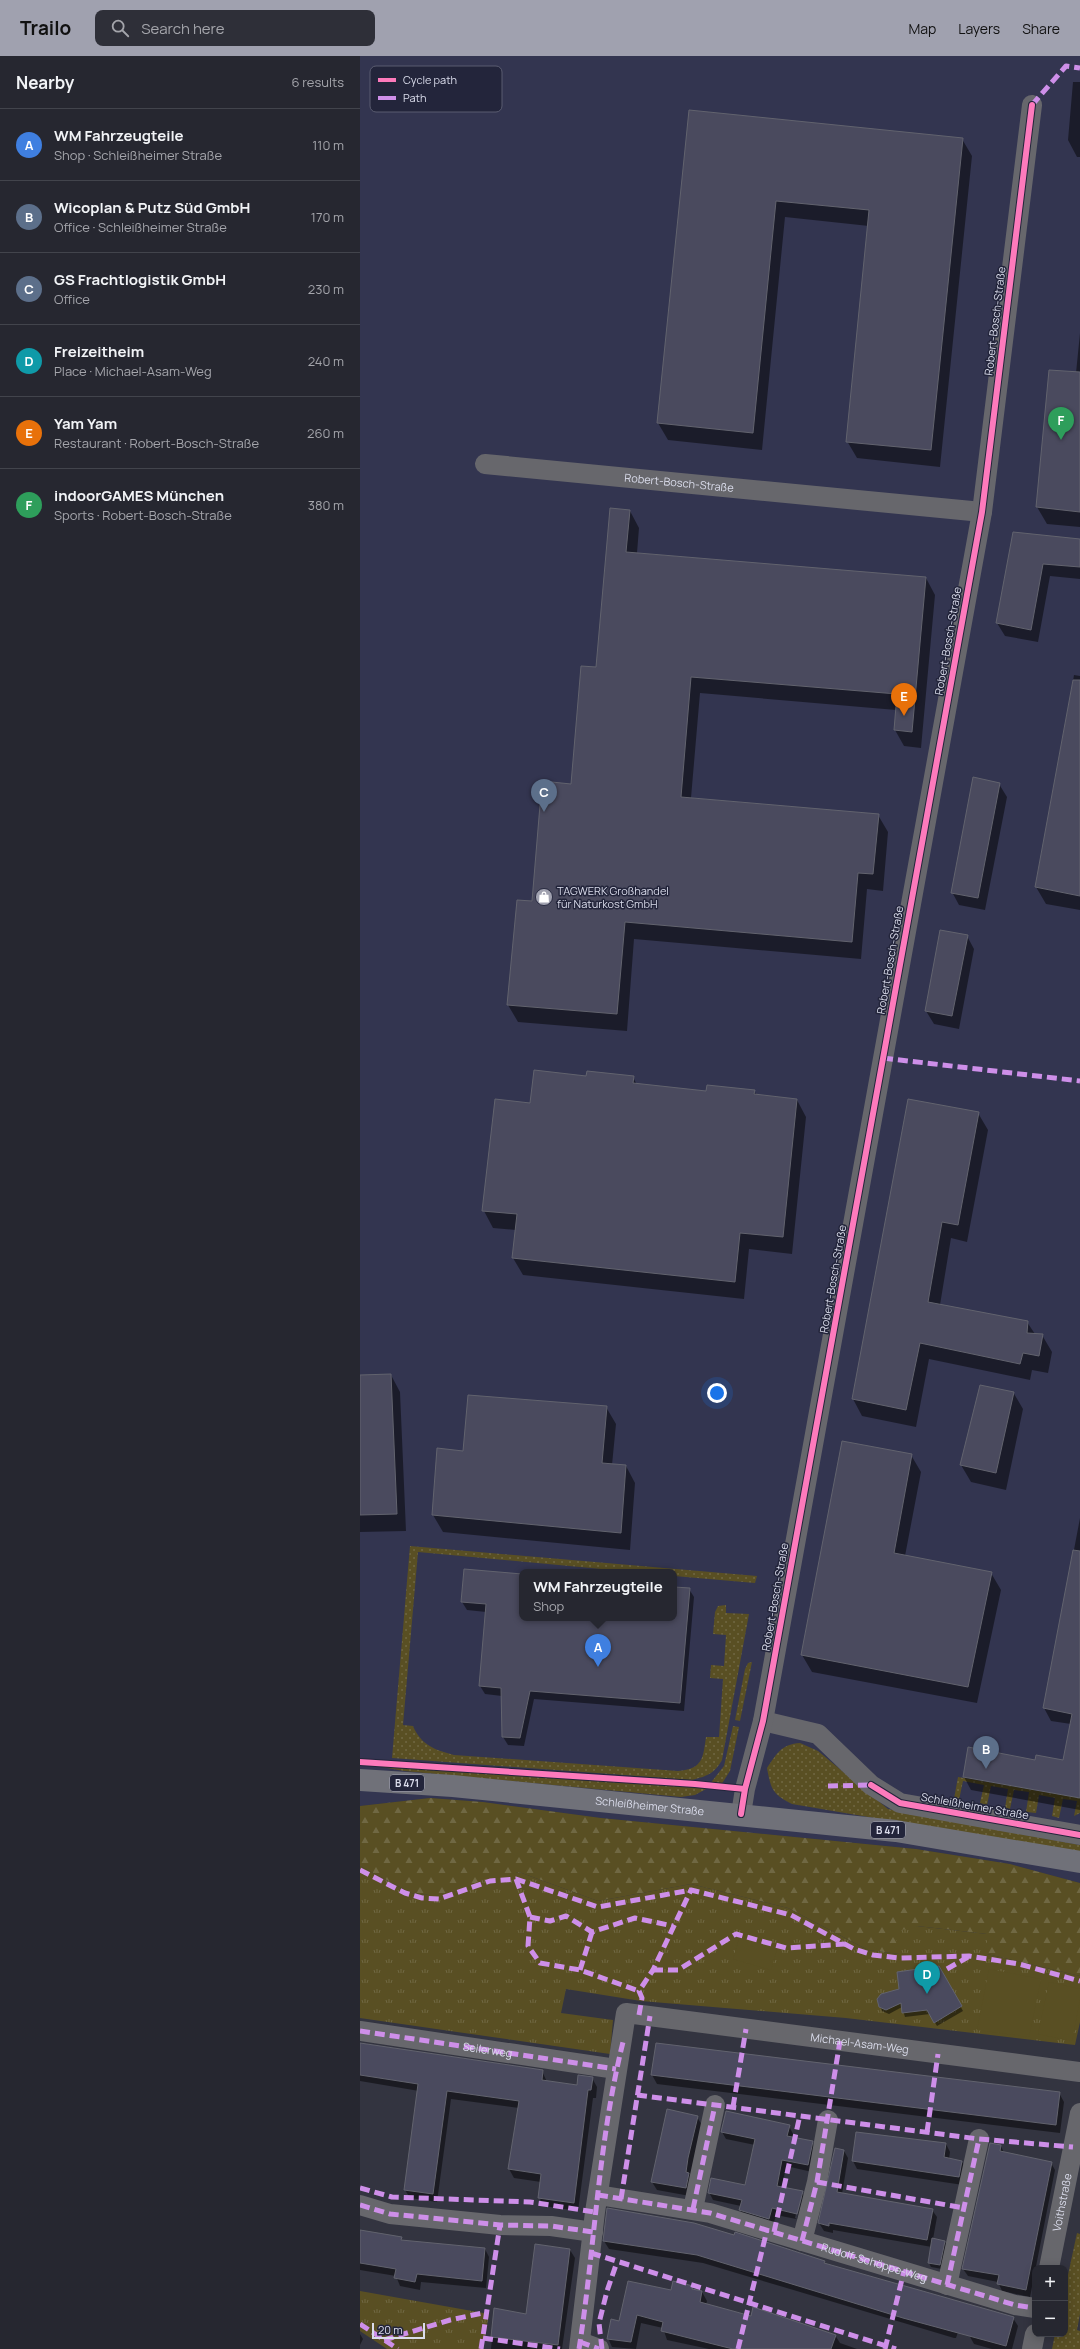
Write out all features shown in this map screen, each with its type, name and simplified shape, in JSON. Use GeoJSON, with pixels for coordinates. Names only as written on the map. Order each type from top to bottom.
{"type":"FeatureCollection","features":[{"type":"Feature","properties":{"kind":"main road","name":"Schleißheimer Straße"},"geometry":{"type":"LineString","coordinates":[[360,1780],[453,1786],[741,1814],[896,1831],[1080,1862]]}},
{"type":"Feature","properties":{"kind":"street","name":"Robert-Bosch-Straße"},"geometry":{"type":"LineString","coordinates":[[741,1814],[745,1789],[762,1720],[982,512],[1032,105]]}},
{"type":"Feature","properties":{"kind":"street","name":"Robert-Bosch-Straße"},"geometry":{"type":"LineString","coordinates":[[484,464],[982,512]]}},
{"type":"Feature","properties":{"kind":"street","name":"Schleißheimer Straße"},"geometry":{"type":"LineString","coordinates":[[762,1720],[818,1734],[871,1785],[900,1803],[1080,1835]]}},
{"type":"Feature","properties":{"kind":"street","name":"Michael-Asam-Weg"},"geometry":{"type":"LineString","coordinates":[[616,2069],[626,2013],[1080,2072]]}},
{"type":"Feature","properties":{"kind":"street","name":"Seilerweg"},"geometry":{"type":"LineString","coordinates":[[360,2031],[616,2069]]}},
{"type":"Feature","properties":{"kind":"street"},"geometry":{"type":"LineString","coordinates":[[599,2349],[579,2346],[593,2232],[616,2069]]}},
{"type":"Feature","properties":{"kind":"street"},"geometry":{"type":"LineString","coordinates":[[693,2209],[715,2105]]}},
{"type":"Feature","properties":{"kind":"street","name":"Voithstraße"},"geometry":{"type":"LineString","coordinates":[[1050,2265],[1080,2113]]}},
{"type":"Feature","properties":{"kind":"street"},"geometry":{"type":"LineString","coordinates":[[802,2241],[817,2182],[828,2120]]}},
{"type":"Feature","properties":{"kind":"street"},"geometry":{"type":"LineString","coordinates":[[947,2285],[979,2139]]}},
{"type":"Feature","properties":{"kind":"street","name":"Rudolf-Schöppe-Weg"},"geometry":{"type":"LineString","coordinates":[[598,2195],[693,2209],[947,2285],[1032,2307]]}},
{"type":"Feature","properties":{"kind":"street"},"geometry":{"type":"LineString","coordinates":[[360,2205],[390,2214],[500,2225],[551,2226],[593,2232]]}},
{"type":"Feature","properties":{"kind":"street"},"geometry":{"type":"LineString","coordinates":[[1032,2349],[1034,2337]]}},
{"type":"Feature","properties":{"kind":"shaded area"},"geometry":{"type":"Polygon","coordinates":[[[360,56],[1080,56],[1080,1883],[1010,1864],[916,1849],[601,1818],[483,1802],[430,1798],[360,1806],[360,56]]]}},
{"type":"Feature","properties":{"kind":"green space"},"geometry":{"type":"Polygon","coordinates":[[[410,1546],[676,1569],[601,1569],[418,1552],[403,1725],[413,1726],[420,1738],[429,1746],[454,1755],[678,1771],[692,1768],[700,1761],[704,1751],[706,1737],[719,1737],[723,1679],[710,1678],[711,1665],[724,1666],[726,1635],[713,1634],[715,1612],[718,1606],[726,1605],[726,1613],[749,1614],[722,1760],[710,1774],[692,1780],[392,1758],[410,1546]]]}},
{"type":"Feature","properties":{"kind":"green space"},"geometry":{"type":"Polygon","coordinates":[[[677,1569],[757,1576],[755,1583],[677,1576],[677,1569]]]}},
{"type":"Feature","properties":{"kind":"green space"},"geometry":{"type":"Polygon","coordinates":[[[752,1662],[740,1721],[735,1720],[745,1669],[748,1663],[752,1662]]]}},
{"type":"Feature","properties":{"kind":"green space"},"geometry":{"type":"Polygon","coordinates":[[[733,1726],[739,1727],[730,1771],[721,1785],[709,1785],[724,1766],[733,1726]]]}},
{"type":"Feature","properties":{"kind":"green space"},"geometry":{"type":"Polygon","coordinates":[[[800,1743],[818,1751],[888,1809],[1080,1845],[1080,1853],[792,1804],[776,1794],[771,1786],[767,1768],[780,1750],[789,1745],[800,1743]]]}},
{"type":"Feature","properties":{"kind":"green space"},"geometry":{"type":"Polygon","coordinates":[[[360,1763],[708,1788],[695,1795],[681,1797],[404,1771],[360,1763]]]}},
{"type":"Feature","properties":{"kind":"green space"},"geometry":{"type":"Polygon","coordinates":[[[958,1777],[1080,1798],[1080,1813],[1074,1816],[1077,1801],[1063,1799],[1059,1818],[1052,1816],[1055,1798],[1039,1795],[1036,1813],[1026,1812],[1029,1792],[1014,1790],[1010,1809],[1005,1808],[1008,1789],[991,1786],[987,1805],[980,1803],[984,1785],[963,1781],[959,1800],[954,1799],[958,1777]]]}},
{"type":"Feature","properties":{"kind":"green space"},"geometry":{"type":"Polygon","coordinates":[[[430,1798],[483,1802],[601,1818],[916,1849],[1010,1864],[1080,1883],[1080,1976],[987,1954],[987,1934],[917,1926],[899,1954],[868,1950],[788,1908],[691,1884],[598,1901],[519,1872],[444,1895],[429,1895],[411,1893],[360,1866],[360,1806],[430,1798]]]}},
{"type":"Feature","properties":{"kind":"green space"},"geometry":{"type":"Polygon","coordinates":[[[360,1866],[411,1893],[429,1895],[444,1895],[488,1878],[519,1872],[598,1901],[691,1884],[788,1908],[868,1950],[899,1954],[894,1932],[917,1926],[987,1934],[987,1954],[1080,1976],[1080,2022],[1075,2045],[846,2018],[641,2001],[566,1989],[561,2013],[613,2020],[610,2054],[360,2018],[360,1866]]]}},
{"type":"Feature","properties":{"kind":"green space"},"geometry":{"type":"Polygon","coordinates":[[[740,1935],[778,1946],[771,1970],[733,1959],[740,1935]]]}},
{"type":"Feature","properties":{"kind":"green space"},"geometry":{"type":"Polygon","coordinates":[[[989,1969],[1041,1979],[1029,2037],[977,2030],[989,1969]]]}},
{"type":"Feature","properties":{"kind":"green space"},"geometry":{"type":"Polygon","coordinates":[[[1049,1982],[1080,1989],[1080,2000],[1072,2041],[1038,2034],[1049,1982]]]}},
{"type":"Feature","properties":{"kind":"green space"},"geometry":{"type":"Polygon","coordinates":[[[1077,2233],[1080,2234],[1080,2314],[1077,2330],[1080,2331],[1080,2349],[1052,2349],[1054,2337],[1068,2337],[1068,2275],[1077,2233]]]}},
{"type":"Feature","properties":{"kind":"green space"},"geometry":{"type":"Polygon","coordinates":[[[360,2291],[489,2314],[483,2349],[387,2349],[360,2331],[360,2291]]]}},
{"type":"Feature","properties":{"kind":"building"},"geometry":{"type":"Polygon","coordinates":[[[689,110],[963,138],[931,450],[846,442],[869,210],[776,201],[753,433],[657,423],[689,110]]]}},
{"type":"Feature","properties":{"kind":"building"},"geometry":{"type":"Polygon","coordinates":[[[1049,370],[1080,372],[1080,512],[1036,507],[1049,370]]]}},
{"type":"Feature","properties":{"kind":"building"},"geometry":{"type":"Polygon","coordinates":[[[610,508],[630,510],[626,552],[926,577],[912,732],[894,730],[897,694],[691,677],[681,797],[879,814],[873,874],[858,873],[852,942],[625,922],[617,1014],[507,1005],[517,900],[532,901],[542,781],[571,784],[581,666],[596,667],[610,508]]]}},
{"type":"Feature","properties":{"kind":"building"},"geometry":{"type":"Polygon","coordinates":[[[1013,532],[1080,539],[1080,567],[1043,564],[1031,630],[996,623],[1013,532]]]}},
{"type":"Feature","properties":{"kind":"building"},"geometry":{"type":"Polygon","coordinates":[[[1073,680],[1080,680],[1080,896],[1035,887],[1073,680]]]}},
{"type":"Feature","properties":{"kind":"building"},"geometry":{"type":"Polygon","coordinates":[[[973,777],[1000,783],[978,898],[951,893],[973,777]]]}},
{"type":"Feature","properties":{"kind":"building"},"geometry":{"type":"Polygon","coordinates":[[[940,930],[968,935],[952,1016],[925,1011],[940,930]]]}},
{"type":"Feature","properties":{"kind":"building"},"geometry":{"type":"Polygon","coordinates":[[[534,1070],[586,1076],[587,1071],[634,1076],[633,1083],[706,1091],[707,1085],[755,1090],[754,1094],[797,1099],[783,1237],[740,1233],[735,1282],[512,1258],[517,1214],[482,1211],[495,1099],[530,1103],[534,1070]]]}},
{"type":"Feature","properties":{"kind":"building"},"geometry":{"type":"Polygon","coordinates":[[[908,1099],[979,1112],[958,1225],[942,1222],[928,1302],[1028,1321],[1027,1333],[1043,1334],[1039,1356],[1023,1353],[1020,1364],[920,1343],[906,1410],[852,1399],[908,1099]]]}},
{"type":"Feature","properties":{"kind":"building"},"geometry":{"type":"Polygon","coordinates":[[[391,1374],[397,1514],[360,1515],[360,1375],[391,1374]]]}},
{"type":"Feature","properties":{"kind":"building"},"geometry":{"type":"Polygon","coordinates":[[[980,1385],[1014,1392],[996,1473],[960,1465],[980,1385]]]}},
{"type":"Feature","properties":{"kind":"building"},"geometry":{"type":"Polygon","coordinates":[[[468,1395],[607,1406],[602,1463],[626,1465],[621,1533],[432,1515],[437,1448],[463,1451],[468,1395]]]}},
{"type":"Feature","properties":{"kind":"building"},"geometry":{"type":"Polygon","coordinates":[[[842,1441],[912,1454],[894,1553],[992,1572],[968,1687],[801,1655],[842,1441]]]}},
{"type":"Feature","properties":{"kind":"building"},"geometry":{"type":"Polygon","coordinates":[[[1073,1550],[1080,1551],[1080,1798],[963,1777],[968,1747],[1035,1760],[1036,1755],[1063,1760],[1072,1714],[1043,1708],[1073,1550]]]}},
{"type":"Feature","properties":{"kind":"building"},"geometry":{"type":"Polygon","coordinates":[[[464,1569],[519,1574],[519,1621],[677,1621],[677,1587],[690,1588],[680,1703],[530,1691],[520,1738],[502,1737],[501,1688],[479,1686],[486,1604],[461,1602],[464,1569]]]}},
{"type":"Feature","properties":{"kind":"building"},"geometry":{"type":"Polygon","coordinates":[[[939,1966],[962,2006],[934,2023],[927,2010],[902,2013],[901,2003],[886,2010],[879,2007],[877,1999],[881,1994],[899,1989],[897,1972],[939,1966]]]}},
{"type":"Feature","properties":{"kind":"building"},"geometry":{"type":"Polygon","coordinates":[[[360,2043],[543,2070],[542,2080],[577,2085],[578,2075],[593,2077],[591,2090],[588,2090],[574,2203],[538,2198],[541,2174],[508,2169],[519,2101],[447,2091],[433,2194],[404,2190],[418,2084],[360,2075],[360,2043]]]}},
{"type":"Feature","properties":{"kind":"building"},"geometry":{"type":"Polygon","coordinates":[[[656,2043],[1060,2092],[1056,2125],[651,2075],[656,2043]]]}},
{"type":"Feature","properties":{"kind":"building"},"geometry":{"type":"Polygon","coordinates":[[[667,2109],[698,2116],[688,2158],[686,2172],[689,2173],[686,2188],[651,2182],[667,2109]]]}},
{"type":"Feature","properties":{"kind":"building"},"geometry":{"type":"Polygon","coordinates":[[[726,2111],[790,2125],[787,2136],[813,2141],[808,2165],[782,2160],[777,2186],[803,2191],[797,2214],[772,2208],[769,2219],[739,2210],[742,2200],[708,2193],[711,2178],[745,2185],[755,2139],[721,2132],[726,2111]]]}},
{"type":"Feature","properties":{"kind":"building"},"geometry":{"type":"Polygon","coordinates":[[[856,2132],[946,2143],[944,2157],[962,2161],[959,2177],[852,2161],[856,2132]]]}},
{"type":"Feature","properties":{"kind":"building"},"geometry":{"type":"Polygon","coordinates":[[[990,2143],[1001,2145],[1000,2151],[1052,2162],[1026,2290],[997,2284],[999,2275],[962,2269],[990,2143]]]}},
{"type":"Feature","properties":{"kind":"building"},"geometry":{"type":"Polygon","coordinates":[[[835,2148],[844,2150],[837,2192],[933,2209],[927,2240],[829,2223],[829,2226],[818,2223],[835,2148]]]}},
{"type":"Feature","properties":{"kind":"building"},"geometry":{"type":"Polygon","coordinates":[[[607,2208],[694,2223],[734,2235],[735,2232],[825,2261],[824,2263],[1014,2317],[1006,2346],[903,2318],[697,2255],[603,2241],[607,2208]]]}},
{"type":"Feature","properties":{"kind":"building"},"geometry":{"type":"Polygon","coordinates":[[[360,2230],[402,2237],[401,2240],[485,2248],[482,2281],[417,2274],[415,2282],[394,2278],[396,2269],[360,2263],[360,2230]]]}},
{"type":"Feature","properties":{"kind":"building"},"geometry":{"type":"Polygon","coordinates":[[[932,2238],[945,2241],[940,2265],[928,2263],[932,2238]]]}},
{"type":"Feature","properties":{"kind":"building"},"geometry":{"type":"Polygon","coordinates":[[[535,2244],[570,2249],[558,2345],[491,2337],[494,2308],[526,2314],[535,2244]]]}},
{"type":"Feature","properties":{"kind":"building"},"geometry":{"type":"Polygon","coordinates":[[[628,2281],[671,2290],[673,2281],[693,2286],[692,2289],[702,2291],[700,2302],[751,2316],[753,2307],[836,2335],[831,2349],[733,2349],[661,2331],[663,2322],[637,2315],[631,2342],[607,2339],[611,2319],[619,2321],[628,2281]]]}},
{"type":"Feature","properties":{"kind":"marked path"},"geometry":{"type":"LineString","coordinates":[[1032,105],[1066,66],[1080,68]]}},
{"type":"Feature","properties":{"kind":"marked path"},"geometry":{"type":"LineString","coordinates":[[883,1058],[1080,1081]]}},
{"type":"Feature","properties":{"kind":"marked path"},"geometry":{"type":"LineString","coordinates":[[828,1786],[871,1785]]}},
{"type":"Feature","properties":{"kind":"marked path"},"geometry":{"type":"LineString","coordinates":[[360,1870],[405,1893],[422,1898],[439,1899],[490,1881],[516,1879],[598,1907],[691,1890],[791,1915],[854,1949],[873,1955],[899,1958],[969,1956],[1019,1964],[1080,1981]]}},
{"type":"Feature","properties":{"kind":"marked path"},"geometry":{"type":"LineString","coordinates":[[516,1879],[530,1917],[528,1946],[540,1963],[580,1970],[639,1991]]}},
{"type":"Feature","properties":{"kind":"marked path"},"geometry":{"type":"LineString","coordinates":[[639,2015],[642,1998],[639,1991],[653,1970],[691,1890]]}},
{"type":"Feature","properties":{"kind":"marked path"},"geometry":{"type":"LineString","coordinates":[[530,1917],[550,1921],[566,1916],[592,1932],[635,1918],[673,1926]]}},
{"type":"Feature","properties":{"kind":"marked path"},"geometry":{"type":"LineString","coordinates":[[580,1970],[592,1932]]}},
{"type":"Feature","properties":{"kind":"marked path"},"geometry":{"type":"LineString","coordinates":[[653,1970],[678,1970],[736,1934],[786,1948],[845,1944]]}},
{"type":"Feature","properties":{"kind":"marked path"},"geometry":{"type":"LineString","coordinates":[[947,1969],[968,1957]]}},
{"type":"Feature","properties":{"kind":"marked path"},"geometry":{"type":"LineString","coordinates":[[621,2199],[650,2016]]}},
{"type":"Feature","properties":{"kind":"marked path"},"geometry":{"type":"LineString","coordinates":[[733,2107],[746,2029]]}},
{"type":"Feature","properties":{"kind":"marked path"},"geometry":{"type":"LineString","coordinates":[[360,2031],[616,2069]]}},
{"type":"Feature","properties":{"kind":"marked path"},"geometry":{"type":"LineString","coordinates":[[802,2241],[817,2182],[840,2041]]}},
{"type":"Feature","properties":{"kind":"marked path"},"geometry":{"type":"LineString","coordinates":[[579,2349],[602,2157],[623,2042]]}},
{"type":"Feature","properties":{"kind":"marked path"},"geometry":{"type":"LineString","coordinates":[[927,2132],[938,2054]]}},
{"type":"Feature","properties":{"kind":"marked path"},"geometry":{"type":"LineString","coordinates":[[637,2095],[979,2139],[1073,2147]]}},
{"type":"Feature","properties":{"kind":"marked path"},"geometry":{"type":"LineString","coordinates":[[693,2209],[715,2105]]}},
{"type":"Feature","properties":{"kind":"marked path"},"geometry":{"type":"LineString","coordinates":[[774,2232],[800,2115]]}},
{"type":"Feature","properties":{"kind":"marked path"},"geometry":{"type":"LineString","coordinates":[[947,2285],[979,2139]]}},
{"type":"Feature","properties":{"kind":"marked path"},"geometry":{"type":"LineString","coordinates":[[817,2182],[964,2208]]}},
{"type":"Feature","properties":{"kind":"marked path"},"geometry":{"type":"LineString","coordinates":[[360,2188],[392,2197],[530,2202],[595,2212]]}},
{"type":"Feature","properties":{"kind":"marked path"},"geometry":{"type":"LineString","coordinates":[[598,2195],[710,2213],[1015,2305],[1032,2308]]}},
{"type":"Feature","properties":{"kind":"marked path"},"geometry":{"type":"LineString","coordinates":[[360,2205],[390,2214],[500,2225],[551,2226],[593,2232]]}},
{"type":"Feature","properties":{"kind":"marked path"},"geometry":{"type":"LineString","coordinates":[[481,2349],[500,2225]]}},
{"type":"Feature","properties":{"kind":"marked path"},"geometry":{"type":"LineString","coordinates":[[738,2349],[767,2230]]}},
{"type":"Feature","properties":{"kind":"marked path"},"geometry":{"type":"LineString","coordinates":[[591,2253],[896,2349]]}},
{"type":"Feature","properties":{"kind":"marked path"},"geometry":{"type":"LineString","coordinates":[[602,2349],[599,2323],[607,2291],[617,2262]]}},
{"type":"Feature","properties":{"kind":"marked path"},"geometry":{"type":"LineString","coordinates":[[885,2349],[904,2271]]}},
{"type":"Feature","properties":{"kind":"marked path"},"geometry":{"type":"LineString","coordinates":[[384,2340],[450,2320],[487,2312]]}},
{"type":"Feature","properties":{"kind":"marked path"},"geometry":{"type":"LineString","coordinates":[[360,2324],[398,2349]]}},
{"type":"Feature","properties":{"kind":"marked path"},"geometry":{"type":"LineString","coordinates":[[483,2338],[560,2349]]}},
{"type":"Feature","properties":{"kind":"marked path"},"geometry":{"type":"LineString","coordinates":[[580,2342],[599,2349]]}},
{"type":"Feature","properties":{"kind":"cycle path"},"geometry":{"type":"LineString","coordinates":[[741,1814],[745,1789],[763,1721],[982,512],[1032,105]]}},
{"type":"Feature","properties":{"kind":"cycle path"},"geometry":{"type":"LineString","coordinates":[[360,1762],[695,1784],[745,1789]]}},
{"type":"Feature","properties":{"kind":"cycle path"},"geometry":{"type":"LineString","coordinates":[[871,1785],[900,1803],[1080,1835]]}},
{"type":"Feature","properties":{"kind":"place","name":"indoorGAMES München"},"geometry":{"type":"Point","coordinates":[1061,440]}},
{"type":"Feature","properties":{"kind":"place","name":"Yam Yam"},"geometry":{"type":"Point","coordinates":[904,716]}},
{"type":"Feature","properties":{"kind":"place","name":"GS Frachtlogistik GmbH"},"geometry":{"type":"Point","coordinates":[544,812]}},
{"type":"Feature","properties":{"kind":"place","name":"TAGWERK Großhandel für Naturkost GmbH"},"geometry":{"type":"Point","coordinates":[544,897]}},
{"type":"Feature","properties":{"kind":"place","name":"WM Fahrzeugteile"},"geometry":{"type":"Point","coordinates":[598,1667]}},
{"type":"Feature","properties":{"kind":"place","name":"Wicoplan & Putz Süd GmbH"},"geometry":{"type":"Point","coordinates":[986,1769]}},
{"type":"Feature","properties":{"kind":"place","name":"Freizeitheim"},"geometry":{"type":"Point","coordinates":[927,1994]}}]}
